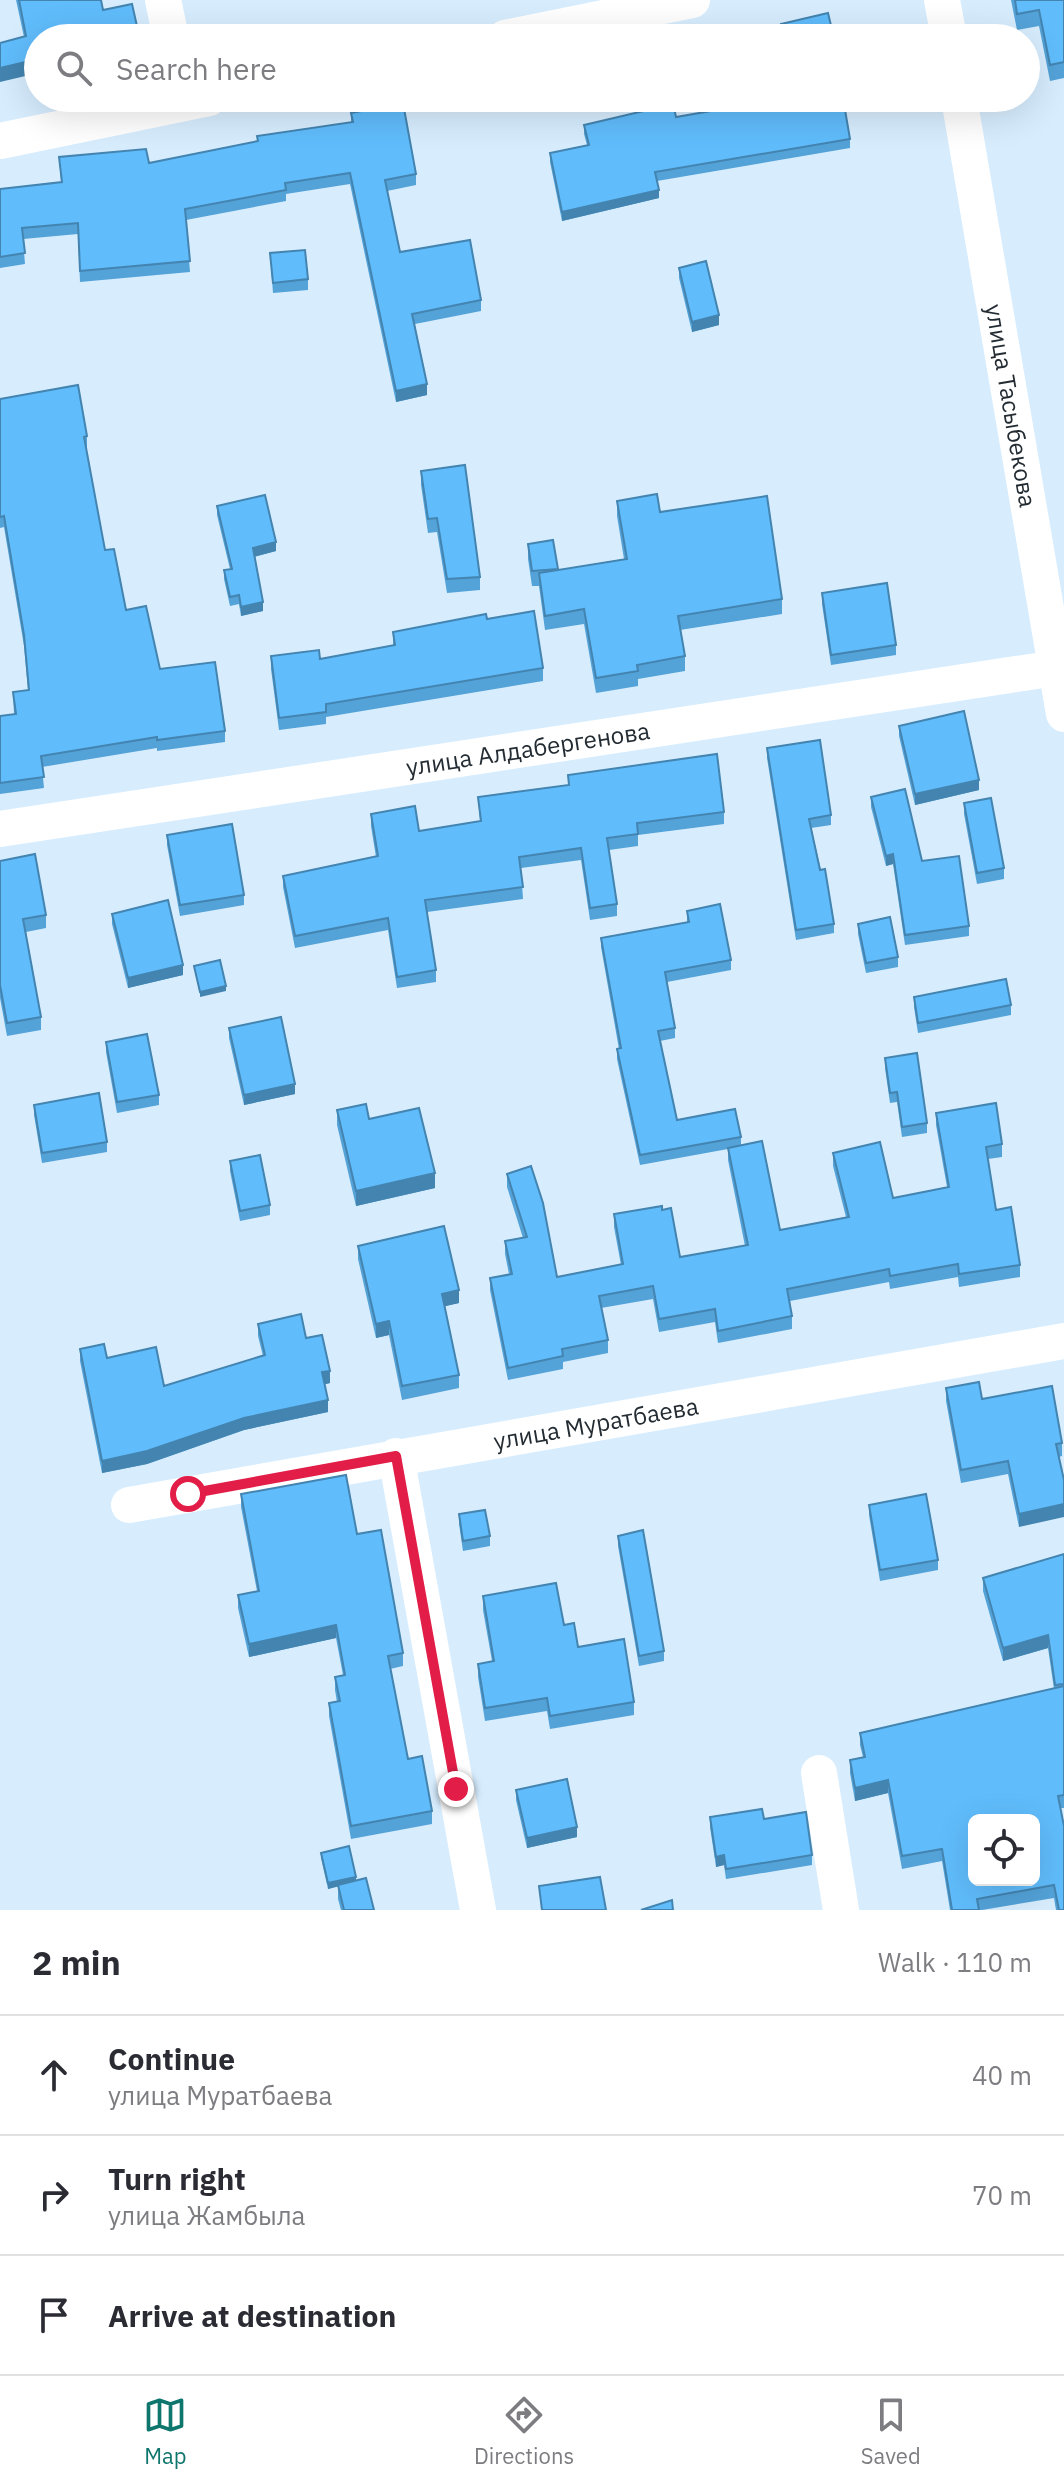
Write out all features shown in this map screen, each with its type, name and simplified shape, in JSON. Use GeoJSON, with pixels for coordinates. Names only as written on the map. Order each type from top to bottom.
{"type":"FeatureCollection","features":[{"type":"Feature","properties":{"kind":"street"},"geometry":{"type":"LineString","coordinates":[[163,0],[168,24]]}},
{"type":"Feature","properties":{"kind":"street"},"geometry":{"type":"LineString","coordinates":[[574,24],[692,0]]}},
{"type":"Feature","properties":{"kind":"street"},"geometry":{"type":"LineString","coordinates":[[942,0],[946,24]]}},
{"type":"Feature","properties":{"kind":"street"},"geometry":{"type":"LineString","coordinates":[[0,141],[137,112]]}},
{"type":"Feature","properties":{"kind":"street","name":"улица Тасыбекова"},"geometry":{"type":"LineString","coordinates":[[961,112],[1064,714]]}},
{"type":"Feature","properties":{"kind":"street","name":"улица Алдабергенова"},"geometry":{"type":"LineString","coordinates":[[0,829],[1056,668]]}},
{"type":"Feature","properties":{"kind":"street","name":"улица Муратбаева"},"geometry":{"type":"LineString","coordinates":[[129,1505],[1064,1341]]}},
{"type":"Feature","properties":{"kind":"street"},"geometry":{"type":"LineString","coordinates":[[396,1456],[478,1910]]}},
{"type":"Feature","properties":{"kind":"street"},"geometry":{"type":"LineString","coordinates":[[819,1773],[841,1910]]}},
{"type":"Feature","properties":{"kind":"building"},"geometry":{"type":"Polygon","coordinates":[[[19,0],[101,0],[103,10],[132,4],[137,24],[24,24],[19,0]]]}},
{"type":"Feature","properties":{"kind":"building"},"geometry":{"type":"Polygon","coordinates":[[[1015,0],[1064,0],[1064,62],[1050,65],[1039,10],[1017,14],[1015,0]]]}},
{"type":"Feature","properties":{"kind":"building"},"geometry":{"type":"Polygon","coordinates":[[[828,13],[831,24],[781,24],[828,13]]]}},
{"type":"Feature","properties":{"kind":"building"},"geometry":{"type":"Polygon","coordinates":[[[24,37],[24,62],[0,68],[0,43],[24,37]]]}},
{"type":"Feature","properties":{"kind":"building"},"geometry":{"type":"Polygon","coordinates":[[[405,112],[416,174],[385,180],[400,252],[470,240],[481,300],[412,314],[427,384],[396,391],[350,173],[285,183],[286,190],[185,209],[190,261],[80,271],[78,223],[22,228],[25,253],[0,257],[0,189],[62,182],[59,157],[146,149],[149,163],[258,141],[257,136],[353,122],[351,113],[405,112]]]}},
{"type":"Feature","properties":{"kind":"building"},"geometry":{"type":"Polygon","coordinates":[[[639,112],[675,112],[676,117],[705,112],[845,112],[850,139],[655,172],[659,190],[562,212],[550,153],[589,145],[584,125],[639,112]]]}},
{"type":"Feature","properties":{"kind":"building"},"geometry":{"type":"Polygon","coordinates":[[[305,250],[308,279],[273,283],[270,253],[305,250]]]}},
{"type":"Feature","properties":{"kind":"building"},"geometry":{"type":"Polygon","coordinates":[[[706,261],[719,315],[692,322],[679,268],[706,261]]]}},
{"type":"Feature","properties":{"kind":"building"},"geometry":{"type":"Polygon","coordinates":[[[78,385],[87,436],[84,437],[105,550],[114,549],[126,610],[146,606],[160,669],[215,662],[225,731],[157,740],[157,737],[41,756],[44,777],[0,783],[0,716],[16,714],[13,692],[29,690],[24,635],[4,516],[0,517],[0,399],[78,385]]]}},
{"type":"Feature","properties":{"kind":"building"},"geometry":{"type":"Polygon","coordinates":[[[465,465],[480,577],[447,579],[437,518],[428,519],[421,471],[465,465]]]}},
{"type":"Feature","properties":{"kind":"building"},"geometry":{"type":"Polygon","coordinates":[[[657,494],[660,512],[767,496],[782,599],[678,616],[685,656],[637,665],[638,671],[596,678],[584,609],[545,616],[539,573],[627,559],[617,501],[657,494]]]}},
{"type":"Feature","properties":{"kind":"building"},"geometry":{"type":"Polygon","coordinates":[[[265,495],[276,542],[253,548],[263,602],[241,607],[239,595],[230,597],[224,570],[232,569],[217,506],[265,495]]]}},
{"type":"Feature","properties":{"kind":"building"},"geometry":{"type":"Polygon","coordinates":[[[553,540],[558,569],[532,571],[528,544],[553,540]]]}},
{"type":"Feature","properties":{"kind":"building"},"geometry":{"type":"Polygon","coordinates":[[[887,583],[896,645],[831,655],[822,593],[887,583]]]}},
{"type":"Feature","properties":{"kind":"building"},"geometry":{"type":"Polygon","coordinates":[[[534,611],[543,668],[326,704],[326,712],[279,718],[271,656],[319,650],[320,659],[395,645],[393,632],[486,614],[487,619],[534,611]]]}},
{"type":"Feature","properties":{"kind":"building"},"geometry":{"type":"Polygon","coordinates":[[[964,711],[979,780],[915,794],[899,726],[964,711]]]}},
{"type":"Feature","properties":{"kind":"building"},"geometry":{"type":"Polygon","coordinates":[[[820,740],[831,815],[809,819],[820,870],[825,869],[834,924],[796,930],[767,748],[820,740]]]}},
{"type":"Feature","properties":{"kind":"building"},"geometry":{"type":"Polygon","coordinates":[[[717,754],[724,812],[637,823],[638,834],[607,838],[617,904],[590,908],[581,848],[519,857],[523,887],[425,900],[436,970],[397,977],[388,918],[295,936],[283,876],[378,856],[371,814],[415,806],[419,831],[481,821],[478,797],[569,785],[568,775],[717,754]]]}},
{"type":"Feature","properties":{"kind":"building"},"geometry":{"type":"Polygon","coordinates":[[[905,789],[922,861],[959,856],[969,926],[905,935],[893,854],[886,856],[871,797],[905,789]]]}},
{"type":"Feature","properties":{"kind":"building"},"geometry":{"type":"Polygon","coordinates":[[[991,798],[1004,868],[977,873],[964,803],[991,798]]]}},
{"type":"Feature","properties":{"kind":"building"},"geometry":{"type":"Polygon","coordinates":[[[232,824],[244,895],[180,905],[167,835],[232,824]]]}},
{"type":"Feature","properties":{"kind":"building"},"geometry":{"type":"Polygon","coordinates":[[[35,854],[46,915],[23,919],[41,1017],[7,1023],[0,985],[0,861],[35,854]]]}},
{"type":"Feature","properties":{"kind":"building"},"geometry":{"type":"Polygon","coordinates":[[[168,900],[183,965],[128,978],[112,914],[168,900]]]}},
{"type":"Feature","properties":{"kind":"building"},"geometry":{"type":"Polygon","coordinates":[[[720,904],[731,960],[665,972],[675,1028],[658,1031],[677,1120],[735,1109],[741,1137],[640,1155],[617,1049],[621,1048],[601,938],[689,922],[687,911],[720,904]]]}},
{"type":"Feature","properties":{"kind":"building"},"geometry":{"type":"Polygon","coordinates":[[[890,917],[898,957],[866,963],[858,924],[890,917]]]}},
{"type":"Feature","properties":{"kind":"building"},"geometry":{"type":"Polygon","coordinates":[[[220,960],[226,986],[200,992],[194,966],[220,960]]]}},
{"type":"Feature","properties":{"kind":"building"},"geometry":{"type":"Polygon","coordinates":[[[1006,979],[1011,1005],[918,1023],[914,997],[1006,979]]]}},
{"type":"Feature","properties":{"kind":"building"},"geometry":{"type":"Polygon","coordinates":[[[281,1017],[295,1084],[244,1095],[229,1028],[281,1017]]]}},
{"type":"Feature","properties":{"kind":"building"},"geometry":{"type":"Polygon","coordinates":[[[147,1034],[159,1095],[117,1102],[106,1042],[147,1034]]]}},
{"type":"Feature","properties":{"kind":"building"},"geometry":{"type":"Polygon","coordinates":[[[917,1053],[927,1123],[902,1127],[897,1092],[890,1093],[885,1058],[917,1053]]]}},
{"type":"Feature","properties":{"kind":"building"},"geometry":{"type":"Polygon","coordinates":[[[99,1093],[107,1142],[42,1153],[34,1105],[99,1093]]]}},
{"type":"Feature","properties":{"kind":"building"},"geometry":{"type":"Polygon","coordinates":[[[996,1103],[1002,1144],[986,1147],[996,1210],[1011,1207],[1020,1265],[959,1274],[958,1264],[890,1276],[889,1269],[787,1289],[792,1316],[718,1331],[715,1309],[659,1319],[653,1286],[599,1296],[608,1340],[562,1349],[563,1356],[508,1368],[490,1278],[512,1274],[505,1241],[527,1237],[507,1174],[531,1166],[543,1203],[557,1277],[623,1264],[614,1214],[662,1206],[662,1210],[671,1208],[680,1257],[748,1245],[728,1148],[762,1141],[780,1230],[849,1217],[833,1153],[880,1142],[893,1198],[949,1187],[936,1113],[996,1103]]]}},
{"type":"Feature","properties":{"kind":"building"},"geometry":{"type":"Polygon","coordinates":[[[366,1104],[369,1119],[419,1108],[435,1173],[356,1191],[337,1110],[366,1104]]]}},
{"type":"Feature","properties":{"kind":"building"},"geometry":{"type":"Polygon","coordinates":[[[260,1155],[270,1205],[240,1211],[230,1161],[260,1155]]]}},
{"type":"Feature","properties":{"kind":"building"},"geometry":{"type":"Polygon","coordinates":[[[444,1226],[459,1290],[442,1294],[459,1375],[402,1386],[389,1321],[376,1324],[358,1246],[444,1226]]]}},
{"type":"Feature","properties":{"kind":"building"},"geometry":{"type":"Polygon","coordinates":[[[301,1314],[306,1338],[322,1335],[330,1371],[322,1372],[328,1400],[244,1418],[147,1451],[102,1461],[80,1349],[104,1344],[107,1358],[156,1347],[164,1386],[265,1355],[258,1324],[301,1314]]]}},
{"type":"Feature","properties":{"kind":"building"},"geometry":{"type":"Polygon","coordinates":[[[979,1382],[982,1399],[1052,1386],[1062,1443],[1056,1444],[1064,1480],[1064,1504],[1019,1514],[1008,1461],[961,1470],[946,1388],[979,1382]]]}},
{"type":"Feature","properties":{"kind":"building"},"geometry":{"type":"Polygon","coordinates":[[[346,1475],[357,1534],[381,1530],[403,1653],[388,1656],[408,1759],[422,1756],[432,1811],[351,1826],[329,1703],[340,1701],[335,1677],[345,1675],[336,1625],[249,1644],[238,1595],[259,1591],[241,1494],[346,1475]]]}},
{"type":"Feature","properties":{"kind":"building"},"geometry":{"type":"Polygon","coordinates":[[[926,1494],[938,1560],[880,1570],[869,1505],[926,1494]]]}},
{"type":"Feature","properties":{"kind":"building"},"geometry":{"type":"Polygon","coordinates":[[[485,1510],[490,1536],[463,1541],[459,1514],[485,1510]]]}},
{"type":"Feature","properties":{"kind":"building"},"geometry":{"type":"Polygon","coordinates":[[[643,1530],[664,1651],[639,1656],[618,1536],[643,1530]]]}},
{"type":"Feature","properties":{"kind":"building"},"geometry":{"type":"Polygon","coordinates":[[[1064,1554],[1064,1684],[1055,1685],[1048,1635],[1003,1648],[983,1578],[1064,1554]]]}},
{"type":"Feature","properties":{"kind":"building"},"geometry":{"type":"Polygon","coordinates":[[[556,1583],[564,1625],[574,1623],[578,1647],[624,1639],[634,1702],[550,1716],[547,1698],[485,1708],[478,1664],[494,1661],[483,1596],[556,1583]]]}},
{"type":"Feature","properties":{"kind":"building"},"geometry":{"type":"Polygon","coordinates":[[[1064,1686],[1064,1795],[1058,1796],[1064,1826],[1064,1910],[1059,1910],[1054,1885],[977,1899],[979,1910],[952,1910],[942,1849],[902,1856],[888,1780],[855,1788],[850,1760],[865,1757],[860,1733],[1064,1686]]]}},
{"type":"Feature","properties":{"kind":"building"},"geometry":{"type":"Polygon","coordinates":[[[567,1779],[577,1827],[527,1838],[516,1790],[567,1779]]]}},
{"type":"Feature","properties":{"kind":"building"},"geometry":{"type":"Polygon","coordinates":[[[762,1809],[764,1819],[806,1812],[812,1855],[726,1869],[724,1855],[716,1857],[710,1817],[762,1809]]]}},
{"type":"Feature","properties":{"kind":"building"},"geometry":{"type":"Polygon","coordinates":[[[349,1846],[356,1877],[328,1883],[321,1853],[349,1846]]]}},
{"type":"Feature","properties":{"kind":"building"},"geometry":{"type":"Polygon","coordinates":[[[600,1877],[606,1910],[542,1910],[539,1886],[600,1877]]]}},
{"type":"Feature","properties":{"kind":"building"},"geometry":{"type":"Polygon","coordinates":[[[366,1878],[374,1910],[344,1910],[338,1885],[366,1878]]]}},
{"type":"Feature","properties":{"kind":"building"},"geometry":{"type":"Polygon","coordinates":[[[672,1900],[673,1910],[641,1910],[672,1900]]]}},
{"type":"Feature","properties":{"kind":"route"},"geometry":{"type":"LineString","coordinates":[[188,1494],[396,1456],[456,1789]]}}]}
